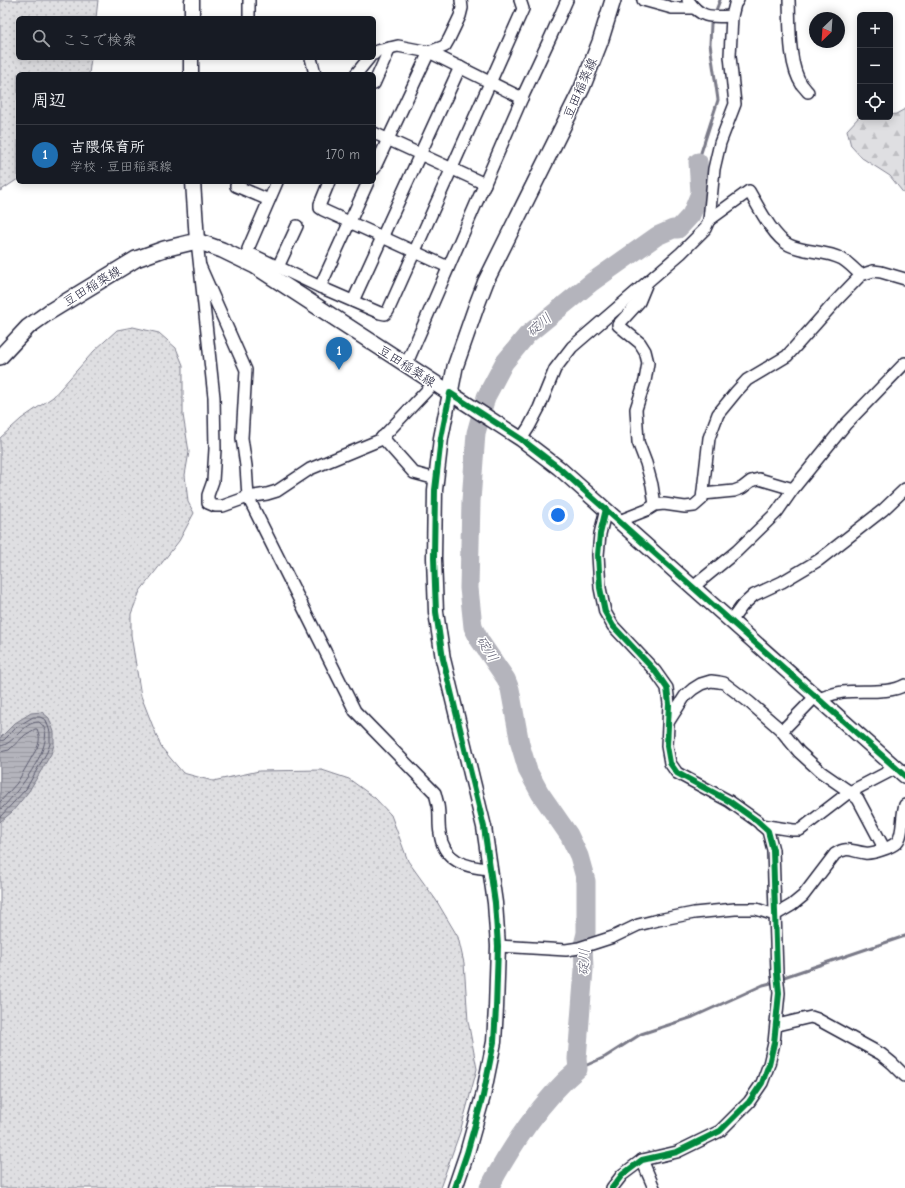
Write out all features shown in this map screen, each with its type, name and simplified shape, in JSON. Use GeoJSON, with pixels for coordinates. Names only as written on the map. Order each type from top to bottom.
{"type":"FeatureCollection","features":[{"type":"Feature","properties":{"kind":"main road","name":"豆田稲築線"},"geometry":{"type":"LineString","coordinates":[[0,357],[28,327],[49,312],[136,259],[164,249],[197,241],[246,257],[255,266],[450,393],[455,367],[476,307],[582,88],[600,42],[613,0]]}},
{"type":"Feature","properties":{"kind":"street"},"geometry":{"type":"LineString","coordinates":[[192,0],[192,16]]}},
{"type":"Feature","properties":{"kind":"street"},"geometry":{"type":"LineString","coordinates":[[248,0],[249,16]]}},
{"type":"Feature","properties":{"kind":"street"},"geometry":{"type":"LineString","coordinates":[[376,164],[429,52],[445,46],[449,39],[460,16],[462,8],[461,0]]}},
{"type":"Feature","properties":{"kind":"street"},"geometry":{"type":"LineString","coordinates":[[276,184],[248,249],[246,257],[278,267],[320,287],[385,314],[388,311],[524,9],[520,0]]}},
{"type":"Feature","properties":{"kind":"street"},"geometry":{"type":"LineString","coordinates":[[406,365],[522,98],[567,0]]}},
{"type":"Feature","properties":{"kind":"street"},"geometry":{"type":"LineString","coordinates":[[643,0],[672,8],[691,4],[702,14],[711,17],[732,16]]}},
{"type":"Feature","properties":{"kind":"street"},"geometry":{"type":"LineString","coordinates":[[520,438],[529,427],[539,408],[555,369],[568,351],[681,253],[705,229],[709,220],[714,169],[720,143],[735,104],[730,56],[732,16],[735,4],[738,0]]}},
{"type":"Feature","properties":{"kind":"street"},"geometry":{"type":"LineString","coordinates":[[789,0],[792,58],[802,85],[808,92]]}},
{"type":"Feature","properties":{"kind":"street"},"geometry":{"type":"LineString","coordinates":[[376,52],[398,46],[429,52],[522,98]]}},
{"type":"Feature","properties":{"kind":"street"},"geometry":{"type":"LineString","coordinates":[[376,80],[390,48]]}},
{"type":"Feature","properties":{"kind":"street"},"geometry":{"type":"LineString","coordinates":[[191,60],[191,72]]}},
{"type":"Feature","properties":{"kind":"street"},"geometry":{"type":"LineString","coordinates":[[311,60],[314,72]]}},
{"type":"Feature","properties":{"kind":"street"},"geometry":{"type":"LineString","coordinates":[[358,72],[367,60]]}},
{"type":"Feature","properties":{"kind":"street"},"geometry":{"type":"LineString","coordinates":[[353,301],[460,67]]}},
{"type":"Feature","properties":{"kind":"street"},"geometry":{"type":"LineString","coordinates":[[376,134],[485,184]]}},
{"type":"Feature","properties":{"kind":"street"},"geometry":{"type":"LineString","coordinates":[[193,184],[197,241],[214,405],[215,448],[213,481],[208,495],[208,503],[215,506],[222,506],[248,497],[277,491],[310,469],[380,440],[434,383]]}},
{"type":"Feature","properties":{"kind":"street"},"geometry":{"type":"LineString","coordinates":[[237,184],[236,186],[269,200]]}},
{"type":"Feature","properties":{"kind":"street"},"geometry":{"type":"LineString","coordinates":[[328,184],[321,200],[320,208],[322,210],[448,267]]}},
{"type":"Feature","properties":{"kind":"street"},"geometry":{"type":"LineString","coordinates":[[320,287],[367,184]]}},
{"type":"Feature","properties":{"kind":"street"},"geometry":{"type":"LineString","coordinates":[[709,220],[749,191],[777,236],[788,245],[808,252],[826,254],[842,259],[861,275]]}},
{"type":"Feature","properties":{"kind":"street"},"geometry":{"type":"LineString","coordinates":[[278,267],[296,226]]}},
{"type":"Feature","properties":{"kind":"street"},"geometry":{"type":"LineString","coordinates":[[200,266],[246,370],[242,438],[248,497],[355,712],[434,793],[438,805],[440,835],[444,849],[463,864],[476,869],[490,869]]}},
{"type":"Feature","properties":{"kind":"street"},"geometry":{"type":"LineString","coordinates":[[619,521],[647,510],[655,505],[664,504],[685,507],[694,506],[702,498],[709,438],[718,414],[747,380],[787,356],[861,275],[881,272],[905,279]]}},
{"type":"Feature","properties":{"kind":"street"},"geometry":{"type":"LineString","coordinates":[[647,283],[639,302],[618,325],[640,342],[645,351],[648,363],[645,381],[636,409],[638,442],[646,462],[655,505]]}},
{"type":"Feature","properties":{"kind":"street"},"geometry":{"type":"LineString","coordinates":[[693,587],[737,551],[777,512],[793,489],[845,425],[905,362]]}},
{"type":"Feature","properties":{"kind":"street"},"geometry":{"type":"LineString","coordinates":[[455,1188],[467,1153],[483,1096],[494,1042],[498,946],[495,903],[484,826],[443,659],[436,612],[434,558],[436,479],[441,438],[450,393],[520,438],[559,468],[901,772],[850,792],[800,830],[761,825]]}},
{"type":"Feature","properties":{"kind":"street"},"geometry":{"type":"LineString","coordinates":[[382,438],[414,472],[436,479]]}},
{"type":"Feature","properties":{"kind":"street"},"geometry":{"type":"LineString","coordinates":[[702,494],[734,491],[742,488],[751,481],[759,479],[793,489]]}},
{"type":"Feature","properties":{"kind":"street"},"geometry":{"type":"LineString","coordinates":[[731,621],[742,606],[754,595],[782,582],[819,560],[883,510],[905,490]]}},
{"type":"Feature","properties":{"kind":"street"},"geometry":{"type":"LineString","coordinates":[[606,509],[600,534],[598,555],[600,588],[605,612],[614,626],[655,671],[666,688],[669,704],[667,746],[670,764],[677,773],[729,801],[768,832],[773,850],[779,993],[777,1025],[769,1064],[762,1083],[749,1102],[720,1131],[677,1152],[642,1160],[622,1175],[612,1188]]}},
{"type":"Feature","properties":{"kind":"street"},"geometry":{"type":"LineString","coordinates":[[668,722],[685,696],[693,689],[701,684],[711,681],[724,684],[749,702],[782,731],[799,752],[821,772],[858,798],[884,848]]}},
{"type":"Feature","properties":{"kind":"street"},"geometry":{"type":"LineString","coordinates":[[782,731],[817,698],[844,692],[896,689],[905,684]]}},
{"type":"Feature","properties":{"kind":"street"},"geometry":{"type":"LineString","coordinates":[[775,915],[803,896],[835,854],[841,850],[848,849],[866,853],[876,852],[897,842],[901,835],[905,805]]}},
{"type":"Feature","properties":{"kind":"street"},"geometry":{"type":"LineString","coordinates":[[498,946],[566,950],[579,948],[614,937],[638,925],[694,913],[735,909],[756,909],[775,915]]}},
{"type":"Feature","properties":{"kind":"street"},"geometry":{"type":"LineString","coordinates":[[777,1025],[811,1017],[817,1019],[881,1054],[905,1076]]}},
{"type":"Feature","properties":{"kind":"street"},"geometry":{"type":"LineString","coordinates":[[642,1160],[654,1188]]}},
{"type":"Feature","properties":{"kind":"green space"},"geometry":{"type":"Polygon","coordinates":[[[0,0],[98,0],[96,16],[16,16],[16,60],[91,60],[89,72],[16,72],[16,180],[0,191],[0,0]]]}},
{"type":"Feature","properties":{"kind":"green space"},"geometry":{"type":"Polygon","coordinates":[[[905,109],[905,195],[890,176],[862,158],[851,146],[847,130],[857,119],[893,120],[893,114],[905,109]]]}},
{"type":"Feature","properties":{"kind":"green space"},"geometry":{"type":"Polygon","coordinates":[[[133,327],[159,333],[176,348],[183,365],[183,415],[189,452],[185,475],[188,502],[194,513],[179,541],[140,591],[131,614],[131,635],[141,696],[161,747],[183,773],[213,781],[259,771],[322,770],[349,779],[375,798],[391,815],[408,861],[436,900],[458,937],[464,963],[468,1021],[477,1069],[460,1132],[440,1188],[0,1188],[0,438],[21,419],[53,397],[94,351],[117,330],[133,327]]]}},
{"type":"Feature","properties":{"kind":"water"},"geometry":{"type":"Polygon","coordinates":[[[42,712],[49,718],[54,732],[54,745],[51,754],[29,791],[12,812],[0,822],[0,738],[15,723],[31,713],[42,712]]]}},
{"type":"Feature","properties":{"kind":"waterway"},"geometry":{"type":"LineString","coordinates":[[715,13],[720,0]]}},
{"type":"Feature","properties":{"kind":"waterway"},"geometry":{"type":"LineString","coordinates":[[698,162],[718,100],[710,44],[711,24],[713,19]]}},
{"type":"Feature","properties":{"kind":"waterway","name":"碇川"},"geometry":{"type":"LineString","coordinates":[[489,1188],[528,1124],[552,1094],[578,1069],[577,1059],[584,969],[583,945],[586,933],[586,881],[579,856],[569,835],[540,793],[528,771],[520,744],[510,689],[506,679],[480,641],[473,627],[469,588],[471,501],[476,433],[486,397],[504,363],[527,335],[592,282],[657,236],[673,229],[678,229],[691,215],[700,193],[698,162]]}},
{"type":"Feature","properties":{"kind":"waterway"},"geometry":{"type":"LineString","coordinates":[[780,980],[784,977],[905,936]]}},
{"type":"Feature","properties":{"kind":"waterway"},"geometry":{"type":"LineString","coordinates":[[578,1069],[605,1057],[641,1034],[693,1017],[763,985],[775,982]]}},
{"type":"Feature","properties":{"kind":"cycle path"},"geometry":{"type":"LineString","coordinates":[[455,1188],[467,1153],[483,1096],[494,1042],[498,946],[495,903],[484,827],[443,659],[436,612],[434,558],[435,490],[441,438],[450,393],[521,439],[559,468],[905,776]]}},
{"type":"Feature","properties":{"kind":"cycle path"},"geometry":{"type":"LineString","coordinates":[[606,509],[600,534],[598,555],[600,588],[605,612],[613,626],[655,671],[667,688],[669,704],[667,746],[670,763],[677,773],[729,801],[757,821],[768,831],[773,850],[779,993],[774,1043],[769,1064],[762,1083],[749,1102],[720,1131],[677,1152],[642,1160],[622,1175],[612,1188]]}},
{"type":"Feature","properties":{"kind":"place","name":"吉隈保育所"},"geometry":{"type":"Point","coordinates":[339,370]}}]}
